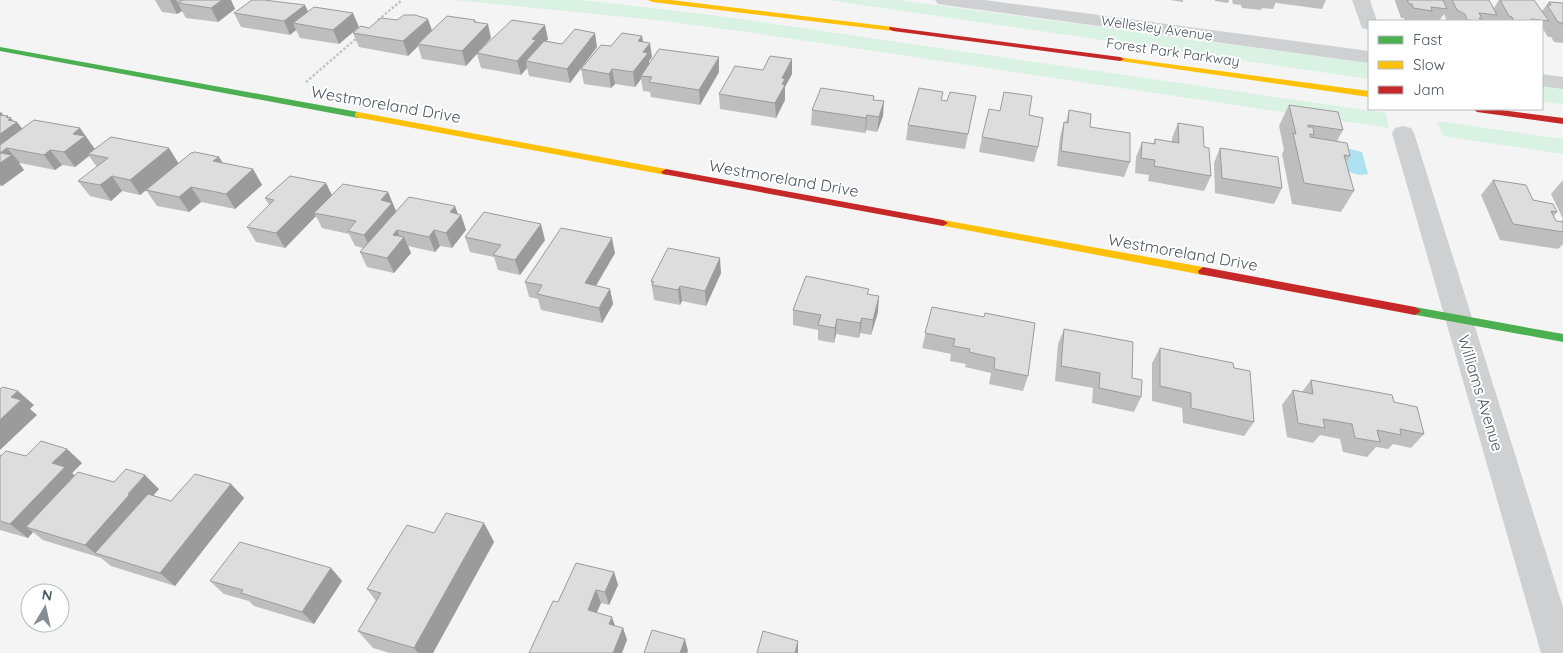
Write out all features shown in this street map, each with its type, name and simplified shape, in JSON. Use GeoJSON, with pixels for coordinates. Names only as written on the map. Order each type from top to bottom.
{"type":"FeatureCollection","features":[{"type":"Feature","properties":{"kind":"street","name":"Forest Park Parkway"},"geometry":{"type":"LineString","coordinates":[[652,0],[973,40],[1368,94]]}},
{"type":"Feature","properties":{"kind":"street","name":"Wellesley Avenue"},"geometry":{"type":"LineString","coordinates":[[944,0],[1368,57]]}},
{"type":"Feature","properties":{"kind":"street"},"geometry":{"type":"LineString","coordinates":[[1361,0],[1368,21]]}},
{"type":"Feature","properties":{"kind":"street","name":"Forest Park Parkway"},"geometry":{"type":"LineString","coordinates":[[775,3],[973,40]]}},
{"type":"Feature","properties":{"kind":"street","name":"Westmoreland Drive"},"geometry":{"type":"LineString","coordinates":[[0,49],[1563,338]]}},
{"type":"Feature","properties":{"kind":"street"},"geometry":{"type":"LineString","coordinates":[[1543,80],[1563,83]]}},
{"type":"Feature","properties":{"kind":"street"},"geometry":{"type":"LineString","coordinates":[[1484,110],[1563,121]]}},
{"type":"Feature","properties":{"kind":"street","name":"Williams Avenue"},"geometry":{"type":"LineString","coordinates":[[1403,133],[1559,653]]}},
{"type":"Feature","properties":{"kind":"path"},"geometry":{"type":"LineString","coordinates":[[372,26],[402,0]]}},
{"type":"Feature","properties":{"kind":"path"},"geometry":{"type":"LineString","coordinates":[[283,102],[365,32]]}},
{"type":"Feature","properties":{"kind":"green space"},"geometry":{"type":"Polygon","coordinates":[[[454,0],[582,0],[712,15],[1386,113],[1389,128],[747,32],[656,20],[454,0]]]}},
{"type":"Feature","properties":{"kind":"green space"},"geometry":{"type":"Polygon","coordinates":[[[828,0],[898,0],[1368,63],[1368,79],[828,0]]]}},
{"type":"Feature","properties":{"kind":"green space"},"geometry":{"type":"Polygon","coordinates":[[[1543,85],[1563,88],[1563,104],[1543,102],[1543,85]]]}},
{"type":"Feature","properties":{"kind":"green space"},"geometry":{"type":"Polygon","coordinates":[[[1437,121],[1563,139],[1563,154],[1443,136],[1437,121]]]}},
{"type":"Feature","properties":{"kind":"water"},"geometry":{"type":"Polygon","coordinates":[[[1346,148],[1362,152],[1368,174],[1359,175],[1346,171],[1346,148]]]}},
{"type":"Feature","properties":{"kind":"building"},"geometry":{"type":"Polygon","coordinates":[[[183,0],[222,0],[211,8],[178,3],[183,0]]]}},
{"type":"Feature","properties":{"kind":"building"},"geometry":{"type":"Polygon","coordinates":[[[252,0],[305,5],[284,21],[234,13],[252,0]]]}},
{"type":"Feature","properties":{"kind":"building"},"geometry":{"type":"Polygon","coordinates":[[[1407,0],[1443,0],[1447,9],[1431,7],[1432,11],[1413,8],[1412,4],[1409,4],[1407,0]]]}},
{"type":"Feature","properties":{"kind":"building"},"geometry":{"type":"Polygon","coordinates":[[[1452,0],[1489,0],[1497,15],[1479,13],[1482,18],[1479,18],[1480,20],[1467,20],[1465,14],[1457,10],[1452,0]]]}},
{"type":"Feature","properties":{"kind":"building"},"geometry":{"type":"Polygon","coordinates":[[[1500,0],[1534,0],[1549,21],[1514,20],[1500,0]]]}},
{"type":"Feature","properties":{"kind":"building"},"geometry":{"type":"Polygon","coordinates":[[[1549,2],[1563,3],[1563,25],[1558,22],[1547,5],[1551,5],[1549,2]]]}},
{"type":"Feature","properties":{"kind":"building"},"geometry":{"type":"Polygon","coordinates":[[[314,7],[353,13],[333,30],[293,23],[314,7]]]}},
{"type":"Feature","properties":{"kind":"building"},"geometry":{"type":"Polygon","coordinates":[[[404,15],[415,15],[428,19],[403,41],[353,33],[361,26],[369,28],[381,18],[397,20],[404,15]]]}},
{"type":"Feature","properties":{"kind":"building"},"geometry":{"type":"Polygon","coordinates":[[[447,16],[488,24],[462,51],[418,44],[447,16]]]}},
{"type":"Feature","properties":{"kind":"building"},"geometry":{"type":"Polygon","coordinates":[[[512,20],[545,25],[532,39],[536,40],[517,61],[477,53],[512,20]]]}},
{"type":"Feature","properties":{"kind":"building"},"geometry":{"type":"Polygon","coordinates":[[[575,29],[595,33],[567,69],[526,61],[544,41],[562,44],[575,29]]]}},
{"type":"Feature","properties":{"kind":"building"},"geometry":{"type":"Polygon","coordinates":[[[622,33],[642,36],[638,41],[650,43],[643,52],[648,53],[633,72],[612,69],[609,74],[581,69],[601,45],[611,46],[622,33]]]}},
{"type":"Feature","properties":{"kind":"building"},"geometry":{"type":"Polygon","coordinates":[[[659,49],[719,57],[699,90],[649,82],[652,77],[641,76],[659,49]]]}},
{"type":"Feature","properties":{"kind":"building"},"geometry":{"type":"Polygon","coordinates":[[[770,56],[792,59],[782,78],[785,79],[782,84],[785,85],[775,103],[719,94],[735,66],[763,70],[770,56]]]}},
{"type":"Feature","properties":{"kind":"building"},"geometry":{"type":"Polygon","coordinates":[[[821,88],[874,96],[873,100],[884,101],[879,117],[867,115],[866,118],[812,110],[821,88]]]}},
{"type":"Feature","properties":{"kind":"building"},"geometry":{"type":"Polygon","coordinates":[[[919,88],[943,92],[941,100],[947,101],[950,92],[976,96],[968,134],[908,125],[919,88]]]}},
{"type":"Feature","properties":{"kind":"building"},"geometry":{"type":"Polygon","coordinates":[[[1004,92],[1032,96],[1029,115],[1043,118],[1038,147],[982,137],[989,109],[1000,111],[1004,92]]]}},
{"type":"Feature","properties":{"kind":"building"},"geometry":{"type":"Polygon","coordinates":[[[1289,105],[1338,112],[1343,130],[1308,125],[1308,127],[1313,127],[1314,135],[1310,134],[1310,137],[1347,143],[1350,156],[1344,155],[1354,191],[1304,183],[1289,105]]]}},
{"type":"Feature","properties":{"kind":"building"},"geometry":{"type":"Polygon","coordinates":[[[1069,110],[1091,114],[1090,127],[1130,133],[1130,162],[1061,151],[1064,122],[1068,123],[1069,110]]]}},
{"type":"Feature","properties":{"kind":"building"},"geometry":{"type":"Polygon","coordinates":[[[0,115],[8,116],[6,117],[11,118],[8,120],[17,122],[0,134],[0,115]]]}},
{"type":"Feature","properties":{"kind":"building"},"geometry":{"type":"Polygon","coordinates":[[[34,120],[80,128],[73,134],[85,136],[64,152],[50,150],[44,155],[7,148],[0,153],[0,145],[34,120]]]}},
{"type":"Feature","properties":{"kind":"building"},"geometry":{"type":"Polygon","coordinates":[[[1178,123],[1203,127],[1204,147],[1209,148],[1211,176],[1154,166],[1155,160],[1141,158],[1142,142],[1155,144],[1155,139],[1179,143],[1178,123]]]}},
{"type":"Feature","properties":{"kind":"building"},"geometry":{"type":"Polygon","coordinates":[[[111,137],[169,148],[130,180],[112,176],[100,185],[78,181],[108,158],[88,154],[111,137]]]}},
{"type":"Feature","properties":{"kind":"building"},"geometry":{"type":"Polygon","coordinates":[[[1220,148],[1278,157],[1282,188],[1222,178],[1220,148]]]}},
{"type":"Feature","properties":{"kind":"building"},"geometry":{"type":"Polygon","coordinates":[[[195,152],[219,157],[213,161],[253,169],[226,194],[191,187],[179,197],[146,190],[191,153],[195,152]]]}},
{"type":"Feature","properties":{"kind":"building"},"geometry":{"type":"Polygon","coordinates":[[[0,153],[12,155],[0,163],[0,153]]]}},
{"type":"Feature","properties":{"kind":"building"},"geometry":{"type":"Polygon","coordinates":[[[290,176],[326,183],[276,233],[247,227],[274,200],[265,198],[290,176]]]}},
{"type":"Feature","properties":{"kind":"building"},"geometry":{"type":"Polygon","coordinates":[[[1493,180],[1526,185],[1533,200],[1553,204],[1557,212],[1551,211],[1556,221],[1563,222],[1563,232],[1513,224],[1493,180]]]}},
{"type":"Feature","properties":{"kind":"building"},"geometry":{"type":"Polygon","coordinates":[[[343,184],[388,192],[381,200],[392,203],[364,235],[348,231],[356,221],[314,213],[343,184]]]}},
{"type":"Feature","properties":{"kind":"building"},"geometry":{"type":"Polygon","coordinates":[[[409,197],[455,206],[450,212],[461,215],[446,233],[434,230],[429,237],[397,230],[393,235],[404,237],[387,258],[360,252],[409,197]]]}},
{"type":"Feature","properties":{"kind":"building"},"geometry":{"type":"Polygon","coordinates":[[[484,212],[541,224],[515,260],[493,255],[501,245],[465,237],[484,212]]]}},
{"type":"Feature","properties":{"kind":"building"},"geometry":{"type":"Polygon","coordinates":[[[561,228],[612,238],[585,283],[610,289],[599,308],[537,294],[542,285],[525,282],[561,228]]]}},
{"type":"Feature","properties":{"kind":"building"},"geometry":{"type":"Polygon","coordinates":[[[668,248],[720,258],[705,291],[680,286],[678,290],[652,285],[654,282],[651,281],[668,248]]]}},
{"type":"Feature","properties":{"kind":"building"},"geometry":{"type":"Polygon","coordinates":[[[806,276],[869,289],[867,294],[879,296],[873,320],[862,318],[860,323],[837,319],[835,328],[818,325],[821,315],[793,310],[806,276]]]}},
{"type":"Feature","properties":{"kind":"building"},"geometry":{"type":"Polygon","coordinates":[[[932,307],[984,317],[985,313],[1035,323],[1028,376],[994,369],[995,358],[969,352],[970,349],[953,346],[955,339],[925,333],[932,307]]]}},
{"type":"Feature","properties":{"kind":"building"},"geometry":{"type":"Polygon","coordinates":[[[1064,329],[1133,342],[1132,378],[1142,380],[1141,397],[1099,388],[1100,373],[1061,366],[1064,329]]]}},
{"type":"Feature","properties":{"kind":"building"},"geometry":{"type":"Polygon","coordinates":[[[1160,348],[1233,363],[1234,368],[1250,371],[1254,422],[1191,408],[1191,393],[1160,386],[1160,348]]]}},
{"type":"Feature","properties":{"kind":"building"},"geometry":{"type":"Polygon","coordinates":[[[1311,380],[1392,395],[1394,402],[1417,407],[1424,434],[1400,429],[1401,435],[1377,430],[1380,442],[1355,438],[1352,424],[1323,419],[1325,428],[1298,423],[1293,390],[1313,394],[1311,380]]]}},
{"type":"Feature","properties":{"kind":"building"},"geometry":{"type":"Polygon","coordinates":[[[3,387],[18,391],[11,397],[21,400],[0,420],[0,389],[3,387]]]}},
{"type":"Feature","properties":{"kind":"building"},"geometry":{"type":"Polygon","coordinates":[[[41,441],[67,449],[52,463],[65,467],[10,524],[0,521],[0,457],[6,451],[26,456],[41,441]]]}},
{"type":"Feature","properties":{"kind":"building"},"geometry":{"type":"Polygon","coordinates":[[[126,469],[145,475],[85,545],[26,527],[78,472],[114,482],[126,469]]]}},
{"type":"Feature","properties":{"kind":"building"},"geometry":{"type":"Polygon","coordinates":[[[195,474],[231,484],[160,573],[95,553],[148,494],[171,501],[195,474]]]}},
{"type":"Feature","properties":{"kind":"building"},"geometry":{"type":"Polygon","coordinates":[[[446,513],[484,523],[414,648],[358,631],[381,593],[367,589],[407,525],[434,533],[446,513]]]}},
{"type":"Feature","properties":{"kind":"building"},"geometry":{"type":"Polygon","coordinates":[[[240,542],[331,568],[302,612],[241,593],[243,590],[210,581],[240,542]]]}},
{"type":"Feature","properties":{"kind":"building"},"geometry":{"type":"Polygon","coordinates":[[[576,563],[614,572],[605,592],[596,590],[588,610],[612,617],[609,624],[623,628],[613,653],[529,653],[553,601],[558,602],[576,563]]]}},
{"type":"Feature","properties":{"kind":"building"},"geometry":{"type":"Polygon","coordinates":[[[652,630],[685,639],[680,653],[644,653],[652,630]]]}},
{"type":"Feature","properties":{"kind":"building"},"geometry":{"type":"Polygon","coordinates":[[[763,631],[798,641],[795,653],[757,653],[763,631]]]}},
{"type":"Feature","properties":{"kind":"traffic: fast"},"geometry":{"type":"LineString","coordinates":[[0,49],[358,115]]}},
{"type":"Feature","properties":{"kind":"traffic: fast"},"geometry":{"type":"LineString","coordinates":[[1415,311],[1563,338]]}},
{"type":"Feature","properties":{"kind":"traffic: slow"},"geometry":{"type":"LineString","coordinates":[[652,0],[893,29]]}},
{"type":"Feature","properties":{"kind":"traffic: slow"},"geometry":{"type":"LineString","coordinates":[[1120,59],[1368,94]]}},
{"type":"Feature","properties":{"kind":"traffic: slow"},"geometry":{"type":"LineString","coordinates":[[358,115],[666,172]]}},
{"type":"Feature","properties":{"kind":"traffic: slow"},"geometry":{"type":"LineString","coordinates":[[943,223],[1203,271]]}},
{"type":"Feature","properties":{"kind":"traffic: jam"},"geometry":{"type":"LineString","coordinates":[[893,29],[1120,59]]}},
{"type":"Feature","properties":{"kind":"traffic: jam"},"geometry":{"type":"LineString","coordinates":[[1484,110],[1563,121]]}},
{"type":"Feature","properties":{"kind":"traffic: jam"},"geometry":{"type":"LineString","coordinates":[[666,172],[943,223]]}},
{"type":"Feature","properties":{"kind":"traffic: jam"},"geometry":{"type":"LineString","coordinates":[[1203,271],[1415,311]]}}]}
